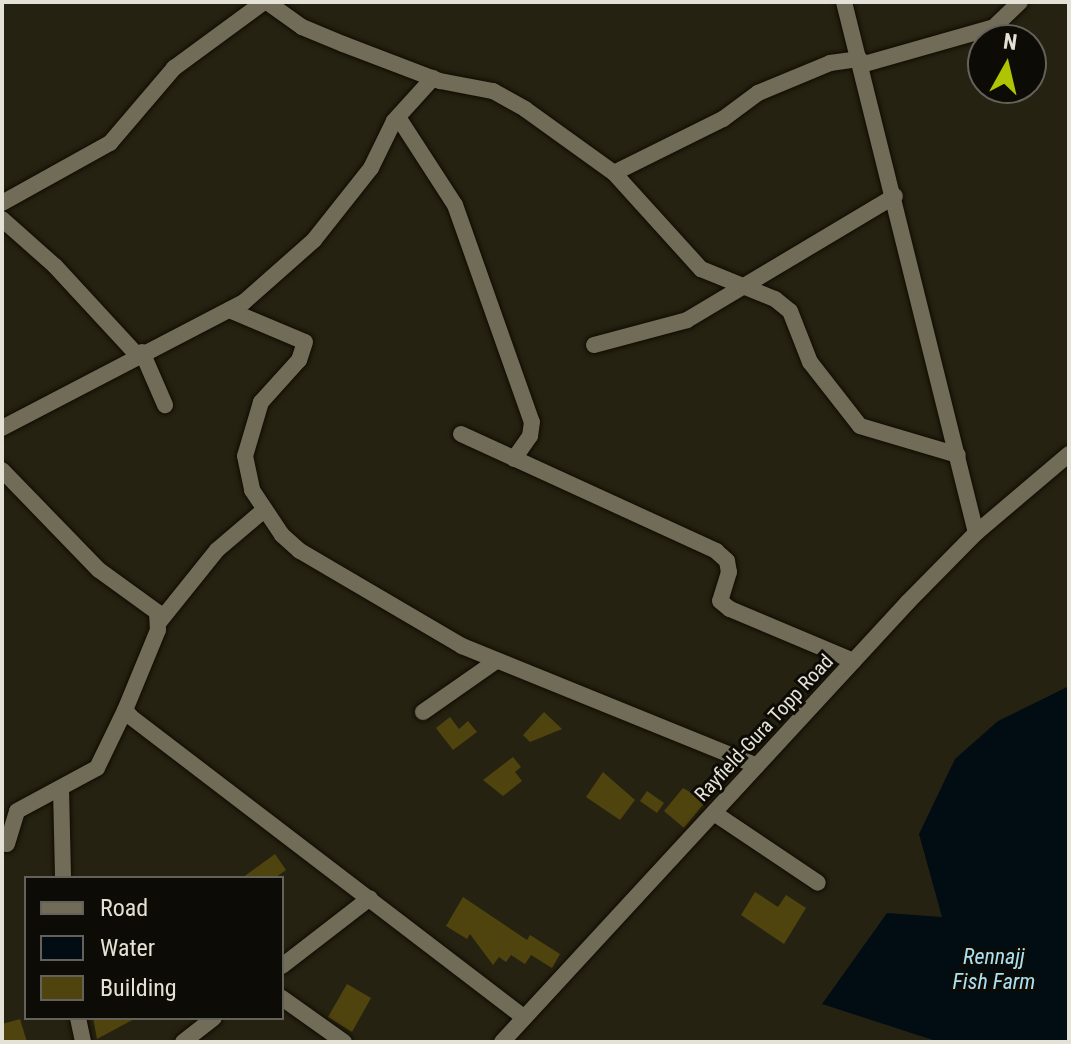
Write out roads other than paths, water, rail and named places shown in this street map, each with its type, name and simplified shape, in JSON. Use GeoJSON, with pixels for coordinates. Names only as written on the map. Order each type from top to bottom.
{"type":"FeatureCollection","features":[{"type":"Feature","properties":{"kind":"street"},"geometry":{"type":"LineString","coordinates":[[2,203],[110,143],[174,68],[265,2],[302,27],[433,78],[493,91],[614,173],[701,269],[775,299],[790,311],[810,362],[860,426],[958,455]]}},
{"type":"Feature","properties":{"kind":"street"},"geometry":{"type":"LineString","coordinates":[[844,2],[895,196],[976,533]]}},
{"type":"Feature","properties":{"kind":"street"},"geometry":{"type":"LineString","coordinates":[[614,173],[723,119],[758,93],[830,63],[861,62],[994,27],[1020,2]]}},
{"type":"Feature","properties":{"kind":"street"},"geometry":{"type":"LineString","coordinates":[[2,428],[139,353],[229,310],[314,240],[371,168],[398,117],[433,78]]}},
{"type":"Feature","properties":{"kind":"street"},"geometry":{"type":"LineString","coordinates":[[398,117],[455,205],[532,422],[530,436],[514,459]]}},
{"type":"Feature","properties":{"kind":"street"},"geometry":{"type":"LineString","coordinates":[[594,345],[687,320],[895,196]]}},
{"type":"Feature","properties":{"kind":"street"},"geometry":{"type":"LineString","coordinates":[[2,219],[55,266],[139,353],[165,405]]}},
{"type":"Feature","properties":{"kind":"street"},"geometry":{"type":"LineString","coordinates":[[229,310],[305,342],[299,360],[261,402],[245,456],[245,470],[264,510],[300,551],[496,661],[757,766]]}},
{"type":"Feature","properties":{"kind":"street"},"geometry":{"type":"LineString","coordinates":[[461,434],[716,551],[727,561],[729,572],[720,601],[730,609],[854,661]]}},
{"type":"Feature","properties":{"kind":"street","name":"Rayfield-Gura Topp Road"},"geometry":{"type":"LineString","coordinates":[[502,1042],[976,533],[1069,454]]}},
{"type":"Feature","properties":{"kind":"street"},"geometry":{"type":"LineString","coordinates":[[2,470],[99,570],[148,602],[160,621]]}},
{"type":"Feature","properties":{"kind":"street"},"geometry":{"type":"LineString","coordinates":[[7,844],[17,811],[97,768],[125,710],[160,621],[217,550],[264,510]]}},
{"type":"Feature","properties":{"kind":"street"},"geometry":{"type":"LineString","coordinates":[[423,712],[496,661]]}},
{"type":"Feature","properties":{"kind":"street"},"geometry":{"type":"LineString","coordinates":[[125,710],[524,1018]]}},
{"type":"Feature","properties":{"kind":"street"},"geometry":{"type":"LineString","coordinates":[[61,788],[63,876]]}},
{"type":"Feature","properties":{"kind":"street"},"geometry":{"type":"LineString","coordinates":[[714,813],[818,883]]}},
{"type":"Feature","properties":{"kind":"street"},"geometry":{"type":"LineString","coordinates":[[284,964],[370,898]]}},
{"type":"Feature","properties":{"kind":"street"},"geometry":{"type":"LineString","coordinates":[[284,999],[344,1042]]}},
{"type":"Feature","properties":{"kind":"street"},"geometry":{"type":"LineString","coordinates":[[78,1020],[83,1042]]}},
{"type":"Feature","properties":{"kind":"street"},"geometry":{"type":"LineString","coordinates":[[183,1042],[211,1020]]}},
{"type":"Feature","properties":{"kind":"water","name":"Rennajj Fish Farm"},"geometry":{"type":"Polygon","coordinates":[[[1069,686],[1069,1042],[939,1042],[822,1004],[887,913],[942,917],[919,834],[955,759],[998,721],[1069,686]]]}}]}
